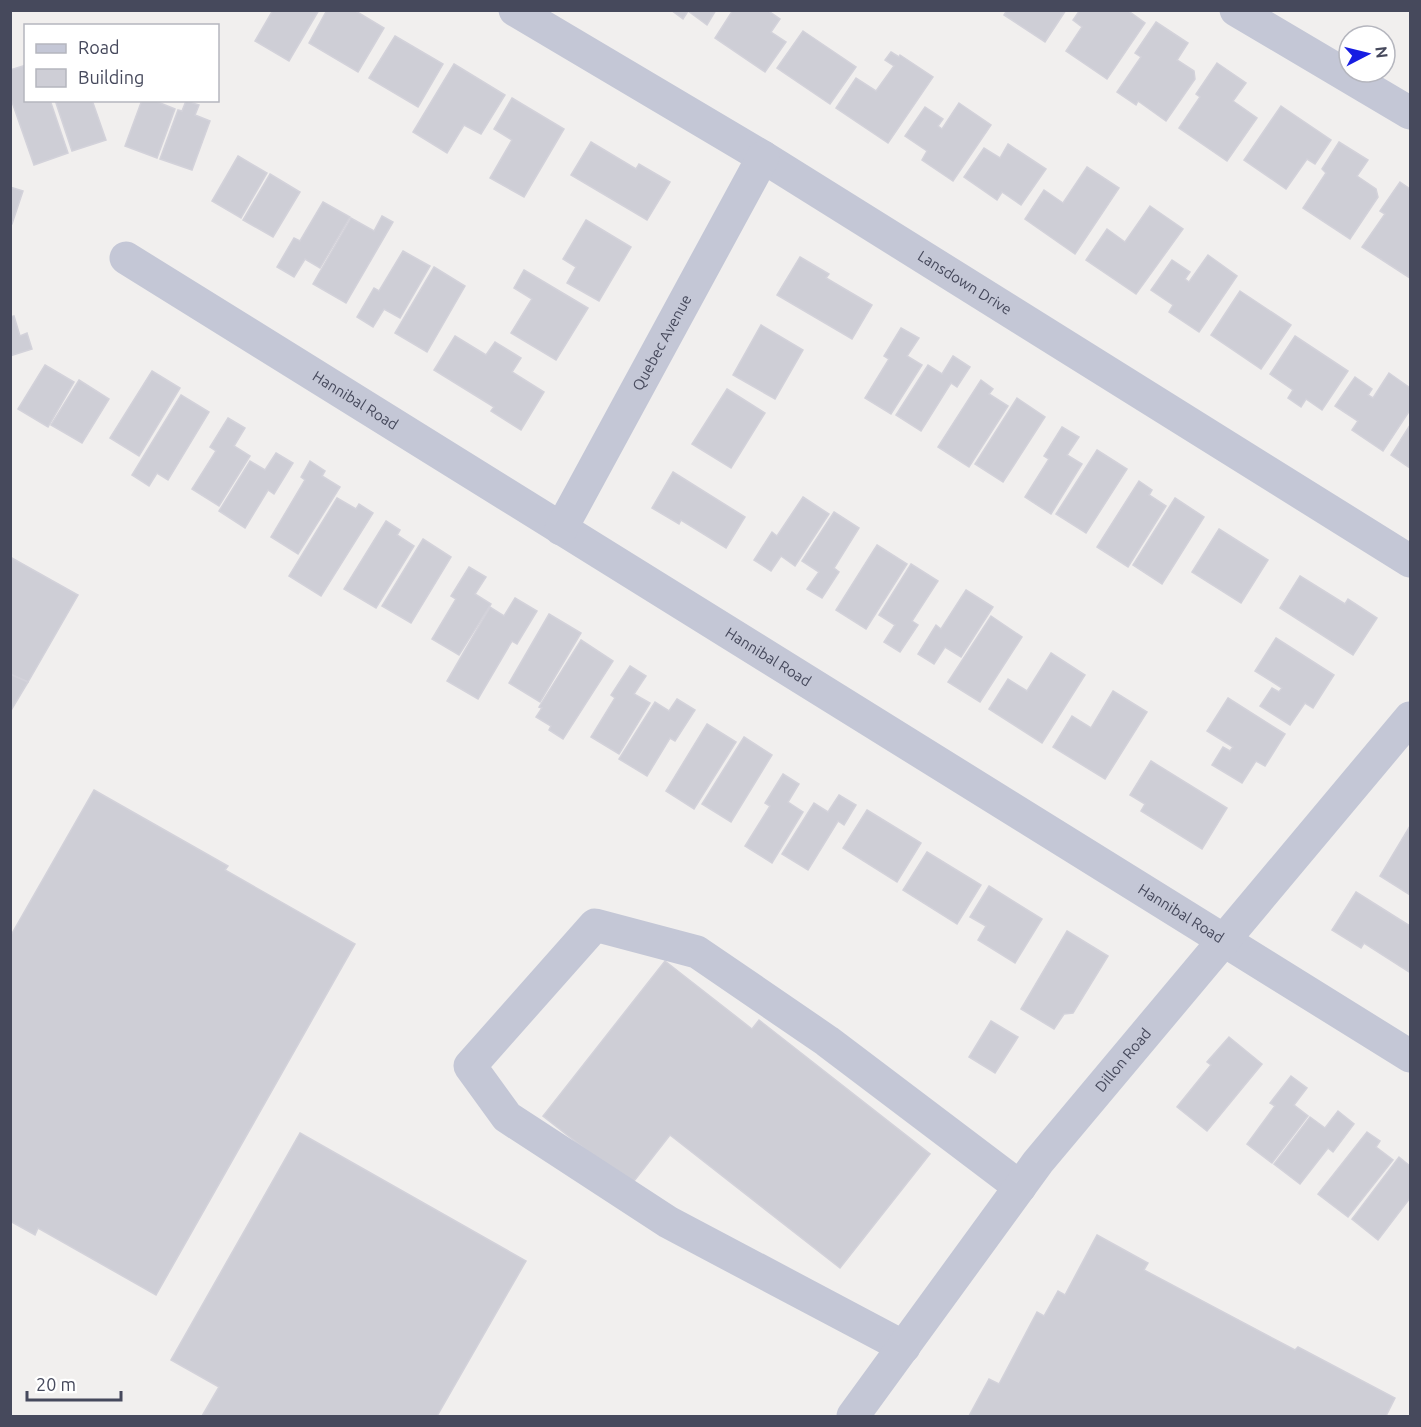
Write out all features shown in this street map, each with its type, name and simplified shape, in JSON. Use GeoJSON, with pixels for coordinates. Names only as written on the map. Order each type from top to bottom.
{"type":"FeatureCollection","features":[{"type":"Feature","properties":{"kind":"street","name":"Lansdown Drive"},"geometry":{"type":"LineString","coordinates":[[515,10],[763,157],[1410,561]]}},
{"type":"Feature","properties":{"kind":"street"},"geometry":{"type":"LineString","coordinates":[[1236,10],[1410,113]]}},
{"type":"Feature","properties":{"kind":"street","name":"Quebec Avenue"},"geometry":{"type":"LineString","coordinates":[[561,528],[763,157]]}},
{"type":"Feature","properties":{"kind":"street","name":"Hannibal Road"},"geometry":{"type":"LineString","coordinates":[[126,258],[1410,1056]]}},
{"type":"Feature","properties":{"kind":"street","name":"Dillon Road"},"geometry":{"type":"LineString","coordinates":[[853,1416],[1020,1187],[1410,718]]}},
{"type":"Feature","properties":{"kind":"street"},"geometry":{"type":"LineString","coordinates":[[904,1347],[668,1222],[507,1117],[470,1066],[596,925],[697,952],[827,1041],[1020,1187]]}},
{"type":"Feature","properties":{"kind":"building"},"geometry":{"type":"Polygon","coordinates":[[[273,10],[319,10],[289,61],[255,41],[273,10]]]}},
{"type":"Feature","properties":{"kind":"building"},"geometry":{"type":"Polygon","coordinates":[[[327,10],[354,10],[384,28],[358,72],[309,43],[327,10]]]}},
{"type":"Feature","properties":{"kind":"building"},"geometry":{"type":"Polygon","coordinates":[[[671,10],[716,10],[707,25],[688,11],[683,19],[671,10]]]}},
{"type":"Feature","properties":{"kind":"building"},"geometry":{"type":"Polygon","coordinates":[[[733,10],[767,10],[780,19],[771,32],[786,42],[765,72],[715,38],[733,10]]]}},
{"type":"Feature","properties":{"kind":"building"},"geometry":{"type":"Polygon","coordinates":[[[1007,10],[1066,10],[1045,42],[1004,15],[1007,10]]]}},
{"type":"Feature","properties":{"kind":"building"},"geometry":{"type":"Polygon","coordinates":[[[1080,10],[1127,10],[1145,23],[1107,79],[1066,51],[1082,27],[1073,20],[1080,10]]]}},
{"type":"Feature","properties":{"kind":"building"},"geometry":{"type":"Polygon","coordinates":[[[1156,22],[1188,43],[1177,60],[1194,71],[1195,79],[1166,121],[1138,101],[1136,105],[1117,92],[1141,57],[1135,53],[1156,22]]]}},
{"type":"Feature","properties":{"kind":"building"},"geometry":{"type":"Polygon","coordinates":[[[803,31],[856,67],[830,104],[777,68],[803,31]]]}},
{"type":"Feature","properties":{"kind":"building"},"geometry":{"type":"Polygon","coordinates":[[[395,36],[443,64],[418,107],[369,78],[395,36]]]}},
{"type":"Feature","properties":{"kind":"building"},"geometry":{"type":"Polygon","coordinates":[[[891,52],[899,57],[900,55],[933,77],[888,143],[836,108],[856,78],[876,91],[894,66],[885,60],[891,52]]]}},
{"type":"Feature","properties":{"kind":"building"},"geometry":{"type":"Polygon","coordinates":[[[1217,63],[1246,83],[1233,101],[1257,118],[1227,161],[1179,128],[1200,97],[1196,94],[1217,63]]]}},
{"type":"Feature","properties":{"kind":"building"},"geometry":{"type":"Polygon","coordinates":[[[454,64],[505,95],[481,134],[464,125],[447,153],[413,132],[454,64]]]}},
{"type":"Feature","properties":{"kind":"building"},"geometry":{"type":"Polygon","coordinates":[[[24,66],[24,102],[51,102],[68,153],[34,165],[10,96],[10,70],[24,66]]]}},
{"type":"Feature","properties":{"kind":"building"},"geometry":{"type":"Polygon","coordinates":[[[512,98],[564,129],[524,197],[490,178],[512,140],[494,129],[512,98]]]}},
{"type":"Feature","properties":{"kind":"building"},"geometry":{"type":"Polygon","coordinates":[[[56,102],[93,102],[106,140],[72,151],[56,102]]]}},
{"type":"Feature","properties":{"kind":"building"},"geometry":{"type":"Polygon","coordinates":[[[141,102],[158,102],[175,109],[157,158],[125,146],[141,102]]]}},
{"type":"Feature","properties":{"kind":"building"},"geometry":{"type":"Polygon","coordinates":[[[186,102],[199,105],[195,115],[210,121],[192,170],[160,159],[178,110],[182,111],[186,102]]]}},
{"type":"Feature","properties":{"kind":"building"},"geometry":{"type":"Polygon","coordinates":[[[959,103],[991,125],[953,181],[922,160],[927,151],[905,136],[925,107],[943,119],[938,126],[942,129],[959,103]]]}},
{"type":"Feature","properties":{"kind":"building"},"geometry":{"type":"Polygon","coordinates":[[[1281,106],[1331,140],[1315,164],[1307,159],[1286,189],[1244,160],[1281,106]]]}},
{"type":"Feature","properties":{"kind":"building"},"geometry":{"type":"Polygon","coordinates":[[[591,142],[636,169],[639,164],[670,182],[647,220],[571,175],[591,142]]]}},
{"type":"Feature","properties":{"kind":"building"},"geometry":{"type":"Polygon","coordinates":[[[1339,142],[1368,160],[1357,176],[1376,189],[1378,197],[1350,239],[1303,208],[1326,173],[1322,169],[1339,142]]]}},
{"type":"Feature","properties":{"kind":"building"},"geometry":{"type":"Polygon","coordinates":[[[1008,144],[1046,169],[1021,205],[1002,192],[997,200],[964,177],[984,148],[1000,158],[1008,144]]]}},
{"type":"Feature","properties":{"kind":"building"},"geometry":{"type":"Polygon","coordinates":[[[238,156],[267,173],[241,218],[212,201],[238,156]]]}},
{"type":"Feature","properties":{"kind":"building"},"geometry":{"type":"Polygon","coordinates":[[[1087,167],[1119,188],[1075,254],[1025,219],[1044,190],[1063,203],[1087,167]]]}},
{"type":"Feature","properties":{"kind":"building"},"geometry":{"type":"Polygon","coordinates":[[[270,174],[300,192],[273,237],[243,220],[270,174]]]}},
{"type":"Feature","properties":{"kind":"building"},"geometry":{"type":"Polygon","coordinates":[[[1400,182],[1410,189],[1410,278],[1362,247],[1385,214],[1380,211],[1400,182]]]}},
{"type":"Feature","properties":{"kind":"building"},"geometry":{"type":"Polygon","coordinates":[[[10,187],[23,191],[12,224],[10,224],[10,187]]]}},
{"type":"Feature","properties":{"kind":"building"},"geometry":{"type":"Polygon","coordinates":[[[323,202],[350,217],[320,268],[305,259],[294,277],[277,267],[294,238],[300,241],[323,202]]]}},
{"type":"Feature","properties":{"kind":"building"},"geometry":{"type":"Polygon","coordinates":[[[1150,206],[1183,229],[1136,294],[1086,260],[1107,229],[1125,242],[1150,206]]]}},
{"type":"Feature","properties":{"kind":"building"},"geometry":{"type":"Polygon","coordinates":[[[382,216],[393,222],[346,303],[313,284],[351,218],[374,231],[382,216]]]}},
{"type":"Feature","properties":{"kind":"building"},"geometry":{"type":"Polygon","coordinates":[[[586,220],[631,247],[599,301],[567,283],[576,267],[563,259],[586,220]]]}},
{"type":"Feature","properties":{"kind":"building"},"geometry":{"type":"Polygon","coordinates":[[[403,251],[430,266],[400,318],[384,309],[373,327],[357,317],[374,288],[379,291],[403,251]]]}},
{"type":"Feature","properties":{"kind":"building"},"geometry":{"type":"Polygon","coordinates":[[[1208,255],[1237,276],[1199,332],[1169,312],[1173,305],[1151,290],[1172,260],[1190,272],[1185,279],[1189,282],[1208,255]]]}},
{"type":"Feature","properties":{"kind":"building"},"geometry":{"type":"Polygon","coordinates":[[[800,257],[829,274],[826,278],[872,305],[852,339],[777,295],[800,257]]]}},
{"type":"Feature","properties":{"kind":"building"},"geometry":{"type":"Polygon","coordinates":[[[434,267],[465,286],[427,352],[395,333],[434,267]]]}},
{"type":"Feature","properties":{"kind":"building"},"geometry":{"type":"Polygon","coordinates":[[[524,270],[588,308],[556,360],[511,333],[532,299],[514,288],[524,270]]]}},
{"type":"Feature","properties":{"kind":"building"},"geometry":{"type":"Polygon","coordinates":[[[1240,291],[1291,325],[1261,369],[1211,335],[1240,291]]]}},
{"type":"Feature","properties":{"kind":"building"},"geometry":{"type":"Polygon","coordinates":[[[14,316],[20,336],[27,333],[32,349],[10,356],[10,317],[14,316]]]}},
{"type":"Feature","properties":{"kind":"building"},"geometry":{"type":"Polygon","coordinates":[[[761,325],[803,350],[775,399],[733,375],[761,325]]]}},
{"type":"Feature","properties":{"kind":"building"},"geometry":{"type":"Polygon","coordinates":[[[901,328],[919,338],[907,356],[922,365],[891,414],[865,398],[889,359],[884,356],[901,328]]]}},
{"type":"Feature","properties":{"kind":"building"},"geometry":{"type":"Polygon","coordinates":[[[455,336],[486,355],[495,342],[521,358],[512,372],[544,392],[521,430],[491,411],[494,407],[434,370],[455,336]]]}},
{"type":"Feature","properties":{"kind":"building"},"geometry":{"type":"Polygon","coordinates":[[[1295,336],[1348,371],[1322,410],[1306,399],[1301,407],[1288,398],[1293,390],[1270,374],[1295,336]]]}},
{"type":"Feature","properties":{"kind":"building"},"geometry":{"type":"Polygon","coordinates":[[[953,356],[970,367],[957,387],[951,383],[921,431],[896,415],[928,365],[942,374],[953,356]]]}},
{"type":"Feature","properties":{"kind":"building"},"geometry":{"type":"Polygon","coordinates":[[[45,365],[74,382],[48,427],[18,409],[45,365]]]}},
{"type":"Feature","properties":{"kind":"building"},"geometry":{"type":"Polygon","coordinates":[[[152,371],[180,388],[139,456],[110,438],[152,371]]]}},
{"type":"Feature","properties":{"kind":"building"},"geometry":{"type":"Polygon","coordinates":[[[1389,373],[1410,388],[1410,410],[1383,451],[1352,430],[1358,421],[1335,406],[1355,377],[1372,389],[1368,395],[1373,398],[1389,373]]]}},
{"type":"Feature","properties":{"kind":"building"},"geometry":{"type":"Polygon","coordinates":[[[79,380],[109,399],[82,443],[51,425],[79,380]]]}},
{"type":"Feature","properties":{"kind":"building"},"geometry":{"type":"Polygon","coordinates":[[[981,380],[993,389],[989,394],[1008,406],[969,467],[938,447],[981,380]]]}},
{"type":"Feature","properties":{"kind":"building"},"geometry":{"type":"Polygon","coordinates":[[[727,389],[765,413],[731,468],[692,444],[727,389]]]}},
{"type":"Feature","properties":{"kind":"building"},"geometry":{"type":"Polygon","coordinates":[[[181,395],[209,412],[168,480],[157,473],[149,486],[132,475],[181,395]]]}},
{"type":"Feature","properties":{"kind":"building"},"geometry":{"type":"Polygon","coordinates":[[[1017,398],[1045,417],[1003,482],[975,464],[1017,398]]]}},
{"type":"Feature","properties":{"kind":"building"},"geometry":{"type":"Polygon","coordinates":[[[228,418],[245,428],[234,446],[250,456],[219,506],[192,489],[216,451],[210,447],[228,418]]]}},
{"type":"Feature","properties":{"kind":"building"},"geometry":{"type":"Polygon","coordinates":[[[1410,425],[1410,468],[1391,455],[1410,425]]]}},
{"type":"Feature","properties":{"kind":"building"},"geometry":{"type":"Polygon","coordinates":[[[1062,427],[1079,437],[1067,455],[1082,464],[1051,514],[1025,497],[1049,459],[1044,456],[1062,427]]]}},
{"type":"Feature","properties":{"kind":"building"},"geometry":{"type":"Polygon","coordinates":[[[1097,450],[1127,469],[1086,533],[1056,514],[1097,450]]]}},
{"type":"Feature","properties":{"kind":"building"},"geometry":{"type":"Polygon","coordinates":[[[276,453],[293,463],[274,494],[268,490],[245,528],[219,511],[250,461],[265,470],[276,453]]]}},
{"type":"Feature","properties":{"kind":"building"},"geometry":{"type":"Polygon","coordinates":[[[310,461],[325,471],[322,476],[340,487],[298,554],[271,537],[305,480],[301,477],[310,461]]]}},
{"type":"Feature","properties":{"kind":"building"},"geometry":{"type":"Polygon","coordinates":[[[673,472],[745,517],[726,548],[681,520],[679,524],[652,508],[673,472]]]}},
{"type":"Feature","properties":{"kind":"building"},"geometry":{"type":"Polygon","coordinates":[[[1139,481],[1152,490],[1149,495],[1166,506],[1128,567],[1097,547],[1139,481]]]}},
{"type":"Feature","properties":{"kind":"building"},"geometry":{"type":"Polygon","coordinates":[[[803,497],[829,514],[795,566],[781,556],[771,571],[754,560],[772,532],[777,536],[803,497]]]}},
{"type":"Feature","properties":{"kind":"building"},"geometry":{"type":"Polygon","coordinates":[[[337,498],[356,509],[359,504],[373,513],[321,596],[289,576],[337,498]]]}},
{"type":"Feature","properties":{"kind":"building"},"geometry":{"type":"Polygon","coordinates":[[[1175,498],[1204,517],[1162,584],[1133,565],[1175,498]]]}},
{"type":"Feature","properties":{"kind":"building"},"geometry":{"type":"Polygon","coordinates":[[[834,512],[859,528],[834,568],[839,572],[822,598],[807,589],[819,572],[802,561],[834,512]]]}},
{"type":"Feature","properties":{"kind":"building"},"geometry":{"type":"Polygon","coordinates":[[[386,521],[400,530],[397,535],[414,546],[376,608],[344,589],[386,521]]]}},
{"type":"Feature","properties":{"kind":"building"},"geometry":{"type":"Polygon","coordinates":[[[1219,529],[1268,560],[1241,603],[1192,572],[1219,529]]]}},
{"type":"Feature","properties":{"kind":"building"},"geometry":{"type":"Polygon","coordinates":[[[423,539],[451,557],[411,623],[382,606],[423,539]]]}},
{"type":"Feature","properties":{"kind":"building"},"geometry":{"type":"Polygon","coordinates":[[[877,545],[907,564],[866,629],[836,610],[877,545]]]}},
{"type":"Feature","properties":{"kind":"building"},"geometry":{"type":"Polygon","coordinates":[[[10,557],[78,595],[28,682],[10,674],[10,557]]]}},
{"type":"Feature","properties":{"kind":"building"},"geometry":{"type":"Polygon","coordinates":[[[911,564],[938,581],[912,621],[918,625],[900,652],[884,642],[895,625],[879,615],[911,564]]]}},
{"type":"Feature","properties":{"kind":"building"},"geometry":{"type":"Polygon","coordinates":[[[469,567],[486,577],[475,594],[491,604],[459,655],[432,639],[456,599],[451,596],[469,567]]]}},
{"type":"Feature","properties":{"kind":"building"},"geometry":{"type":"Polygon","coordinates":[[[1300,576],[1345,604],[1348,599],[1377,618],[1353,655],[1280,608],[1300,576]]]}},
{"type":"Feature","properties":{"kind":"building"},"geometry":{"type":"Polygon","coordinates":[[[966,590],[993,607],[961,657],[945,647],[934,664],[918,654],[936,625],[941,629],[966,590]]]}},
{"type":"Feature","properties":{"kind":"building"},"geometry":{"type":"Polygon","coordinates":[[[515,598],[537,611],[517,644],[512,641],[478,699],[447,681],[490,607],[504,616],[515,598]]]}},
{"type":"Feature","properties":{"kind":"building"},"geometry":{"type":"Polygon","coordinates":[[[549,614],[581,633],[540,702],[509,683],[549,614]]]}},
{"type":"Feature","properties":{"kind":"building"},"geometry":{"type":"Polygon","coordinates":[[[991,616],[1022,637],[980,702],[948,682],[991,616]]]}},
{"type":"Feature","properties":{"kind":"building"},"geometry":{"type":"Polygon","coordinates":[[[1276,638],[1334,675],[1313,708],[1305,703],[1290,725],[1260,706],[1272,688],[1279,692],[1282,688],[1255,671],[1276,638]]]}},
{"type":"Feature","properties":{"kind":"building"},"geometry":{"type":"Polygon","coordinates":[[[581,640],[613,661],[563,739],[549,730],[551,726],[536,717],[542,708],[539,707],[581,640]]]}},
{"type":"Feature","properties":{"kind":"building"},"geometry":{"type":"Polygon","coordinates":[[[1051,653],[1085,675],[1042,743],[989,709],[1008,679],[1027,691],[1051,653]]]}},
{"type":"Feature","properties":{"kind":"building"},"geometry":{"type":"Polygon","coordinates":[[[630,666],[646,676],[634,694],[650,703],[619,754],[591,737],[615,698],[611,695],[630,666]]]}},
{"type":"Feature","properties":{"kind":"building"},"geometry":{"type":"Polygon","coordinates":[[[10,674],[28,682],[10,712],[10,674]]]}},
{"type":"Feature","properties":{"kind":"building"},"geometry":{"type":"Polygon","coordinates":[[[1113,691],[1147,712],[1105,779],[1053,747],[1072,716],[1091,728],[1113,691]]]}},
{"type":"Feature","properties":{"kind":"building"},"geometry":{"type":"Polygon","coordinates":[[[1228,698],[1285,734],[1265,766],[1256,761],[1242,783],[1212,765],[1223,747],[1230,751],[1233,747],[1207,731],[1228,698]]]}},
{"type":"Feature","properties":{"kind":"building"},"geometry":{"type":"Polygon","coordinates":[[[677,699],[695,710],[675,741],[670,738],[647,776],[619,759],[655,702],[669,711],[677,699]]]}},
{"type":"Feature","properties":{"kind":"building"},"geometry":{"type":"Polygon","coordinates":[[[707,724],[736,742],[694,809],[666,791],[707,724]]]}},
{"type":"Feature","properties":{"kind":"building"},"geometry":{"type":"Polygon","coordinates":[[[744,737],[772,755],[731,822],[702,804],[744,737]]]}},
{"type":"Feature","properties":{"kind":"building"},"geometry":{"type":"Polygon","coordinates":[[[1151,761],[1227,808],[1202,849],[1141,811],[1145,804],[1130,795],[1151,761]]]}},
{"type":"Feature","properties":{"kind":"building"},"geometry":{"type":"Polygon","coordinates":[[[783,774],[799,784],[788,802],[803,812],[772,863],[745,846],[770,806],[765,803],[783,774]]]}},
{"type":"Feature","properties":{"kind":"building"},"geometry":{"type":"Polygon","coordinates":[[[94,790],[228,866],[225,870],[355,944],[156,1295],[38,1228],[35,1235],[10,1221],[10,937],[94,790]]]}},
{"type":"Feature","properties":{"kind":"building"},"geometry":{"type":"Polygon","coordinates":[[[839,795],[856,805],[844,825],[838,821],[808,870],[782,854],[814,803],[828,812],[839,795]]]}},
{"type":"Feature","properties":{"kind":"building"},"geometry":{"type":"Polygon","coordinates":[[[867,810],[921,843],[897,882],[843,848],[867,810]]]}},
{"type":"Feature","properties":{"kind":"building"},"geometry":{"type":"Polygon","coordinates":[[[1410,826],[1410,895],[1380,876],[1410,826]]]}},
{"type":"Feature","properties":{"kind":"building"},"geometry":{"type":"Polygon","coordinates":[[[927,852],[981,885],[957,924],[903,890],[927,852]]]}},
{"type":"Feature","properties":{"kind":"building"},"geometry":{"type":"Polygon","coordinates":[[[989,886],[1042,919],[1015,963],[978,940],[986,926],[970,917],[989,886]]]}},
{"type":"Feature","properties":{"kind":"building"},"geometry":{"type":"Polygon","coordinates":[[[1356,892],[1410,926],[1409,972],[1364,943],[1361,948],[1332,930],[1356,892]]]}},
{"type":"Feature","properties":{"kind":"building"},"geometry":{"type":"Polygon","coordinates":[[[1067,931],[1108,956],[1073,1013],[1064,1014],[1054,1029],[1021,1009],[1067,931]]]}},
{"type":"Feature","properties":{"kind":"building"},"geometry":{"type":"Polygon","coordinates":[[[665,961],[752,1029],[759,1020],[930,1154],[840,1268],[670,1135],[631,1185],[543,1116],[665,961]]]}},
{"type":"Feature","properties":{"kind":"building"},"geometry":{"type":"Polygon","coordinates":[[[991,1021],[1018,1037],[995,1073],[969,1057],[991,1021]]]}},
{"type":"Feature","properties":{"kind":"building"},"geometry":{"type":"Polygon","coordinates":[[[1229,1037],[1262,1064],[1207,1131],[1177,1107],[1211,1065],[1207,1062],[1229,1037]]]}},
{"type":"Feature","properties":{"kind":"building"},"geometry":{"type":"Polygon","coordinates":[[[1291,1076],[1307,1088],[1294,1105],[1308,1116],[1272,1163],[1247,1144],[1275,1106],[1270,1103],[1291,1076]]]}},
{"type":"Feature","properties":{"kind":"building"},"geometry":{"type":"Polygon","coordinates":[[[1338,1111],[1354,1124],[1333,1152],[1328,1148],[1300,1184],[1274,1164],[1310,1117],[1325,1128],[1338,1111]]]}},
{"type":"Feature","properties":{"kind":"building"},"geometry":{"type":"Polygon","coordinates":[[[1367,1132],[1380,1141],[1376,1147],[1393,1160],[1348,1217],[1318,1194],[1367,1132]]]}},
{"type":"Feature","properties":{"kind":"building"},"geometry":{"type":"Polygon","coordinates":[[[300,1133],[526,1261],[437,1416],[202,1416],[219,1387],[171,1360],[300,1133]]]}},
{"type":"Feature","properties":{"kind":"building"},"geometry":{"type":"Polygon","coordinates":[[[1399,1157],[1410,1166],[1410,1198],[1378,1240],[1352,1219],[1399,1157]]]}},
{"type":"Feature","properties":{"kind":"building"},"geometry":{"type":"Polygon","coordinates":[[[1097,1235],[1148,1263],[1144,1270],[1295,1350],[1298,1347],[1395,1398],[1386,1416],[969,1416],[989,1379],[999,1384],[1037,1312],[1044,1316],[1058,1291],[1065,1295],[1097,1235]]]}}]}
